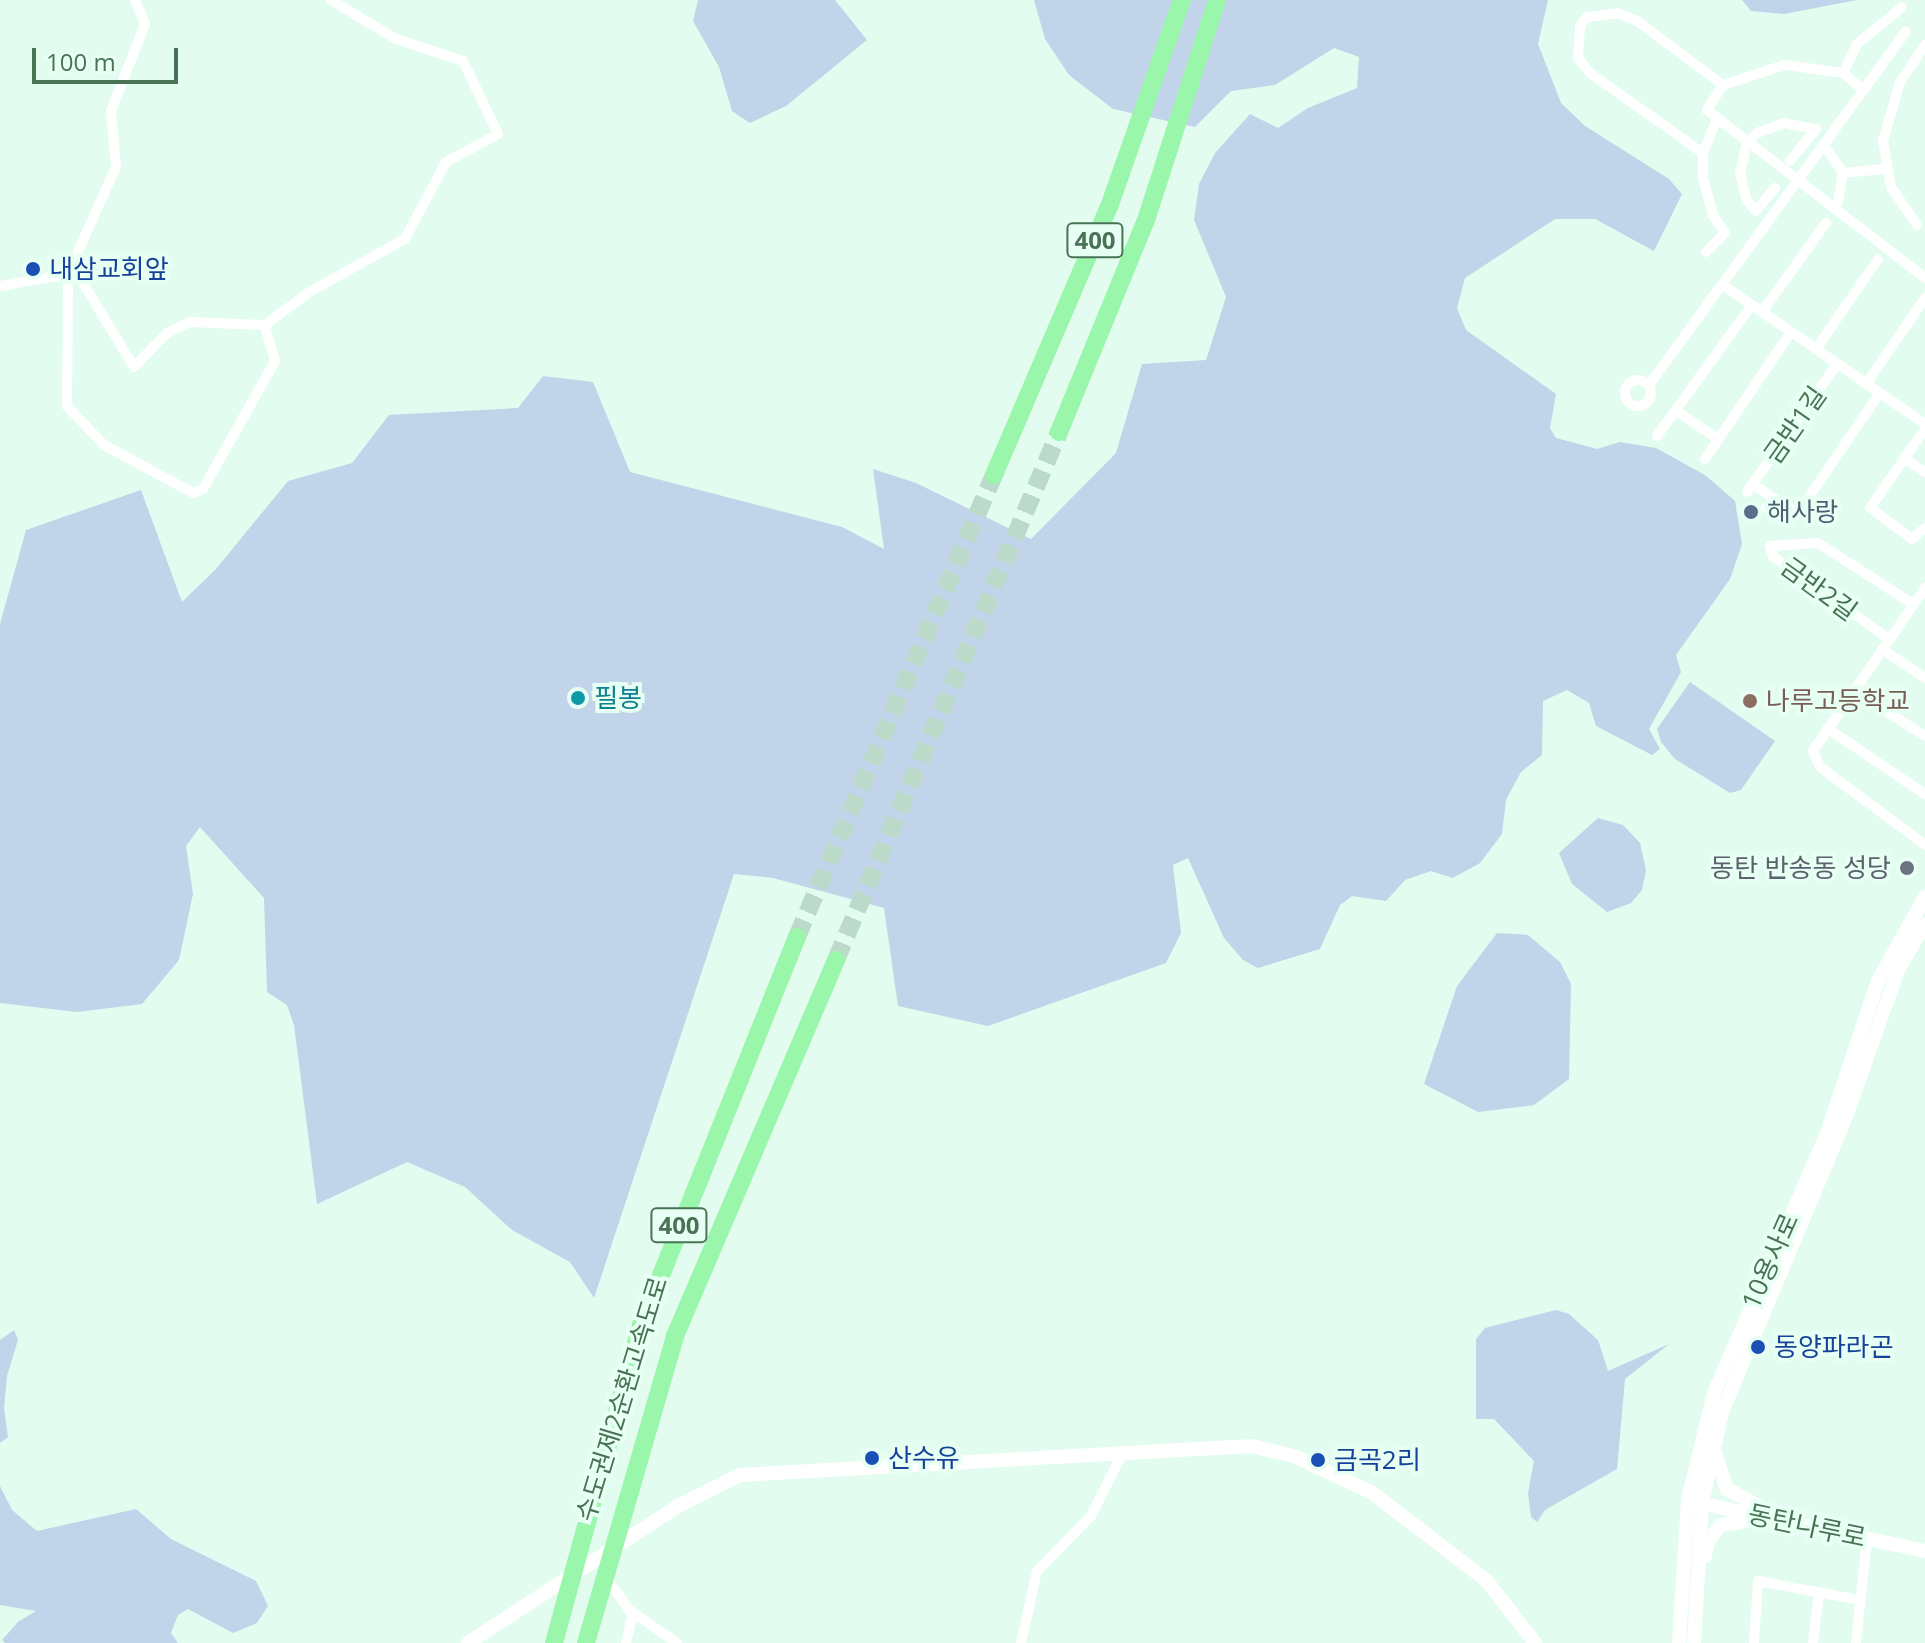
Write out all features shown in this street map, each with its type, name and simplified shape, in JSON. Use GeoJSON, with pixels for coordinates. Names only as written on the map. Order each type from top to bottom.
{"type":"FeatureCollection","features":[{"type":"Feature","properties":{"kind":"highway","name":"400"},"geometry":{"type":"LineString","coordinates":[[994,475],[1109,207],[1182,0]]}},
{"type":"Feature","properties":{"kind":"highway","name":"400"},"geometry":{"type":"LineString","coordinates":[[1059,432],[1147,217],[1217,0]]}},
{"type":"Feature","properties":{"kind":"highway","name":"수도권제2순환고속도로"},"geometry":{"type":"LineString","coordinates":[[554,1643],[583,1522],[641,1325],[797,937]]}},
{"type":"Feature","properties":{"kind":"highway","name":"수도권제2순환고속도로"},"geometry":{"type":"LineString","coordinates":[[587,1637],[675,1336],[836,960]]}},
{"type":"Feature","properties":{"kind":"street"},"geometry":{"type":"LineString","coordinates":[[135,0],[145,24],[111,111],[116,167],[68,274],[67,406],[104,445],[193,493],[203,489],[275,361],[265,325]]}},
{"type":"Feature","properties":{"kind":"street"},"geometry":{"type":"LineString","coordinates":[[0,286],[68,274],[80,278],[134,367],[167,333],[190,322],[265,325],[311,291],[405,239],[446,162],[498,134],[463,61],[396,39],[331,0]]}},
{"type":"Feature","properties":{"kind":"street"},"geometry":{"type":"LineString","coordinates":[[1843,73],[1857,44],[1902,7]]}},
{"type":"Feature","properties":{"kind":"street"},"geometry":{"type":"LineString","coordinates":[[1703,153],[1590,73],[1578,57],[1580,26],[1600,13],[1628,17],[1723,85]]}},
{"type":"Feature","properties":{"kind":"street"},"geometry":{"type":"LineString","coordinates":[[1649,385],[1906,31]]}},
{"type":"Feature","properties":{"kind":"street"},"geometry":{"type":"LineString","coordinates":[[1917,225],[1884,169],[1883,141],[1893,103],[1909,65],[1925,45]]}},
{"type":"Feature","properties":{"kind":"street"},"geometry":{"type":"LineString","coordinates":[[1863,90],[1843,73],[1785,65],[1723,85],[1707,110],[1716,120],[1925,278]]}},
{"type":"Feature","properties":{"kind":"street"},"geometry":{"type":"LineString","coordinates":[[1706,252],[1725,233],[1706,194],[1703,153],[1716,120]]}},
{"type":"Feature","properties":{"kind":"street"},"geometry":{"type":"LineString","coordinates":[[1775,188],[1756,211],[1747,201],[1740,173],[1747,143],[1757,133],[1784,123],[1816,129],[1790,161]]}},
{"type":"Feature","properties":{"kind":"street"},"geometry":{"type":"LineString","coordinates":[[1824,145],[1843,173],[1838,201]]}},
{"type":"Feature","properties":{"kind":"street"},"geometry":{"type":"LineString","coordinates":[[1843,173],[1884,169]]}},
{"type":"Feature","properties":{"kind":"street"},"geometry":{"type":"LineString","coordinates":[[1762,312],[1826,223]]}},
{"type":"Feature","properties":{"kind":"street"},"geometry":{"type":"LineString","coordinates":[[1816,349],[1878,259]]}},
{"type":"Feature","properties":{"kind":"street","name":"금반1길"},"geometry":{"type":"LineString","coordinates":[[1723,285],[1925,424],[1870,508],[1912,539],[1925,528]]}},
{"type":"Feature","properties":{"kind":"street","name":"금반1길"},"geometry":{"type":"LineString","coordinates":[[1866,384],[1925,298]]}},
{"type":"Feature","properties":{"kind":"street"},"geometry":{"type":"LineString","coordinates":[[1657,436],[1752,305]]}},
{"type":"Feature","properties":{"kind":"street"},"geometry":{"type":"LineString","coordinates":[[1705,459],[1791,332]]}},
{"type":"Feature","properties":{"kind":"street","name":"금반1길"},"geometry":{"type":"LineString","coordinates":[[1837,364],[1750,488],[1788,508],[1807,500],[1879,394]]}},
{"type":"Feature","properties":{"kind":"street"},"geometry":{"type":"LineString","coordinates":[[1675,410],[1718,439]]}},
{"type":"Feature","properties":{"kind":"street"},"geometry":{"type":"LineString","coordinates":[[1904,458],[1925,472]]}},
{"type":"Feature","properties":{"kind":"street"},"geometry":{"type":"LineString","coordinates":[[1766,507],[1788,508]]}},
{"type":"Feature","properties":{"kind":"street","name":"금반2길"},"geometry":{"type":"LineString","coordinates":[[1925,678],[1885,644],[1773,556],[1770,546],[1818,543],[1920,598],[1885,644],[1813,750],[1816,763],[1925,845]]}},
{"type":"Feature","properties":{"kind":"street"},"geometry":{"type":"LineString","coordinates":[[1853,690],[1925,736]]}},
{"type":"Feature","properties":{"kind":"street"},"geometry":{"type":"LineString","coordinates":[[1827,728],[1925,794]]}},
{"type":"Feature","properties":{"kind":"street","name":"10용사로"},"geometry":{"type":"LineString","coordinates":[[1689,1642],[1695,1502],[1719,1381],[1827,1133],[1878,981],[1925,897]]}},
{"type":"Feature","properties":{"kind":"street","name":"10용사로"},"geometry":{"type":"LineString","coordinates":[[1695,1502],[1716,1435],[1844,1122],[1893,981],[1925,924]]}},
{"type":"Feature","properties":{"kind":"street"},"geometry":{"type":"LineString","coordinates":[[1716,1435],[1719,1474],[1731,1494],[1804,1525]]}},
{"type":"Feature","properties":{"kind":"street"},"geometry":{"type":"LineString","coordinates":[[468,1643],[596,1563],[678,1506],[740,1475],[1124,1450],[1251,1446],[1344,1475],[1486,1580],[1535,1643]]}},
{"type":"Feature","properties":{"kind":"street"},"geometry":{"type":"LineString","coordinates":[[1021,1643],[1037,1571],[1091,1516],[1124,1450]]}},
{"type":"Feature","properties":{"kind":"street","name":"동탄나루로"},"geometry":{"type":"LineString","coordinates":[[1695,1502],[1925,1551]]}},
{"type":"Feature","properties":{"kind":"street"},"geometry":{"type":"LineString","coordinates":[[1689,1642],[1705,1557],[1715,1531],[1740,1520],[1804,1525]]}},
{"type":"Feature","properties":{"kind":"street"},"geometry":{"type":"LineString","coordinates":[[1856,1643],[1867,1538]]}},
{"type":"Feature","properties":{"kind":"street"},"geometry":{"type":"LineString","coordinates":[[596,1563],[633,1613],[677,1643]]}},
{"type":"Feature","properties":{"kind":"street"},"geometry":{"type":"LineString","coordinates":[[1754,1643],[1758,1581],[1860,1600]]}},
{"type":"Feature","properties":{"kind":"street"},"geometry":{"type":"LineString","coordinates":[[1813,1643],[1819,1593]]}},
{"type":"Feature","properties":{"kind":"street"},"geometry":{"type":"LineString","coordinates":[[626,1643],[633,1613]]}},
{"type":"Feature","properties":{"kind":"shaded area"},"geometry":{"type":"Polygon","coordinates":[[[698,0],[835,0],[867,40],[786,106],[750,123],[732,111],[719,67],[693,21],[698,0]]]}},
{"type":"Feature","properties":{"kind":"shaded area"},"geometry":{"type":"Polygon","coordinates":[[[1034,0],[1548,0],[1538,44],[1561,103],[1585,126],[1669,179],[1682,194],[1654,251],[1595,219],[1555,219],[1465,278],[1457,308],[1466,330],[1556,394],[1550,428],[1556,438],[1597,449],[1620,442],[1656,448],[1705,475],[1735,501],[1742,544],[1730,579],[1676,655],[1681,672],[1649,729],[1660,749],[1652,755],[1596,726],[1589,703],[1567,690],[1543,701],[1542,755],[1521,772],[1506,800],[1502,834],[1480,863],[1453,878],[1431,871],[1405,880],[1386,901],[1352,896],[1340,905],[1320,949],[1258,968],[1243,960],[1224,938],[1188,858],[1173,865],[1181,933],[1166,963],[988,1026],[898,1006],[884,908],[773,878],[734,874],[594,1298],[570,1262],[512,1230],[465,1187],[407,1162],[317,1204],[294,1025],[287,1005],[267,992],[264,898],[200,827],[186,846],[193,894],[179,960],[142,1004],[77,1012],[0,1003],[0,624],[26,530],[141,490],[182,602],[216,569],[288,481],[352,463],[389,415],[518,408],[543,376],[593,382],[630,472],[842,527],[884,549],[873,469],[916,483],[1031,539],[1116,453],[1142,364],[1206,360],[1226,297],[1194,220],[1199,184],[1215,153],[1250,114],[1278,128],[1308,108],[1357,88],[1359,57],[1334,48],[1275,85],[1231,91],[1195,127],[1113,109],[1069,75],[1045,39],[1034,0]]]}},
{"type":"Feature","properties":{"kind":"shaded area"},"geometry":{"type":"Polygon","coordinates":[[[1742,0],[1857,0],[1784,14],[1751,11],[1742,0]]]}},
{"type":"Feature","properties":{"kind":"shaded area"},"geometry":{"type":"Polygon","coordinates":[[[1690,682],[1775,741],[1741,790],[1730,793],[1675,759],[1661,742],[1657,729],[1690,682]]]}},
{"type":"Feature","properties":{"kind":"shaded area"},"geometry":{"type":"Polygon","coordinates":[[[1598,818],[1623,825],[1640,843],[1646,870],[1642,890],[1631,903],[1607,912],[1572,884],[1559,853],[1598,818]]]}},
{"type":"Feature","properties":{"kind":"shaded area"},"geometry":{"type":"Polygon","coordinates":[[[1497,933],[1528,935],[1560,962],[1571,984],[1569,1079],[1534,1105],[1478,1112],[1424,1084],[1457,986],[1497,933]]]}},
{"type":"Feature","properties":{"kind":"shaded area"},"geometry":{"type":"Polygon","coordinates":[[[1556,1310],[1569,1314],[1598,1340],[1608,1371],[1669,1344],[1625,1379],[1617,1469],[1545,1510],[1537,1522],[1531,1517],[1528,1493],[1534,1461],[1494,1419],[1476,1419],[1476,1339],[1485,1328],[1556,1310]]]}},
{"type":"Feature","properties":{"kind":"shaded area"},"geometry":{"type":"Polygon","coordinates":[[[14,1330],[18,1340],[7,1376],[4,1408],[8,1437],[0,1443],[0,1340],[14,1330]]]}},
{"type":"Feature","properties":{"kind":"shaded area"},"geometry":{"type":"Polygon","coordinates":[[[0,1486],[12,1510],[37,1531],[136,1509],[171,1539],[256,1581],[268,1606],[257,1623],[233,1633],[188,1609],[178,1615],[171,1633],[178,1643],[5,1643],[2,1640],[18,1622],[36,1611],[0,1605],[0,1486]]]}},
{"type":"Feature","properties":{"kind":"tunnel"},"geometry":{"type":"LineString","coordinates":[[836,960],[1059,432]]}},
{"type":"Feature","properties":{"kind":"tunnel"},"geometry":{"type":"LineString","coordinates":[[797,937],[994,475]]}},
{"type":"Feature","properties":{"kind":"place","name":"내삼교회앞"},"geometry":{"type":"Point","coordinates":[33,269]}},
{"type":"Feature","properties":{"kind":"place","name":"해사랑"},"geometry":{"type":"Point","coordinates":[1751,512]}},
{"type":"Feature","properties":{"kind":"place","name":"필봉"},"geometry":{"type":"Point","coordinates":[578,698]}},
{"type":"Feature","properties":{"kind":"place","name":"나루고등학교"},"geometry":{"type":"Point","coordinates":[1750,701]}},
{"type":"Feature","properties":{"kind":"place","name":"동탄 반송동 성당"},"geometry":{"type":"Point","coordinates":[1907,868]}},
{"type":"Feature","properties":{"kind":"place","name":"동양파라곤"},"geometry":{"type":"Point","coordinates":[1758,1347]}},
{"type":"Feature","properties":{"kind":"place","name":"산수유"},"geometry":{"type":"Point","coordinates":[872,1458]}},
{"type":"Feature","properties":{"kind":"place","name":"금곡2리"},"geometry":{"type":"Point","coordinates":[1318,1460]}}]}
